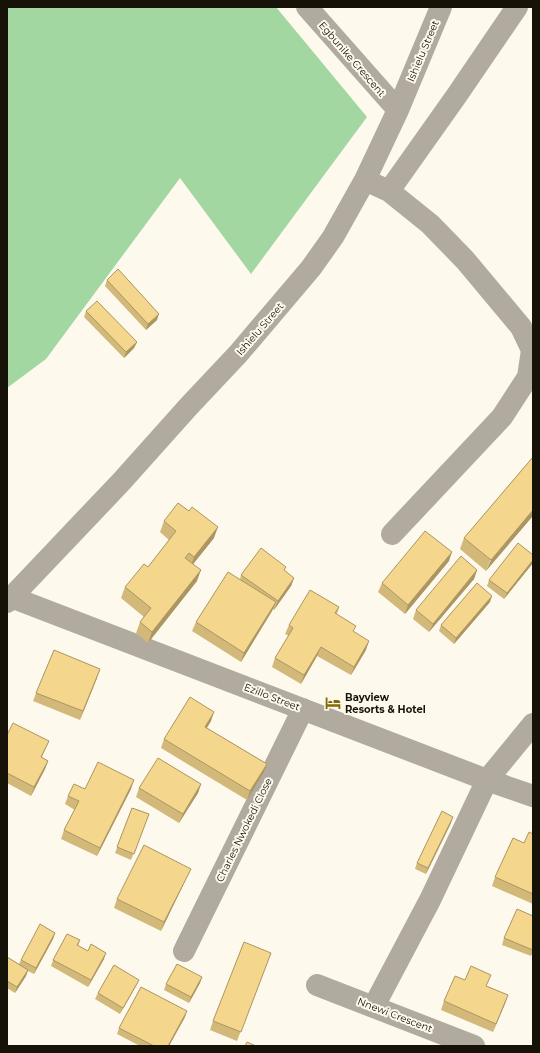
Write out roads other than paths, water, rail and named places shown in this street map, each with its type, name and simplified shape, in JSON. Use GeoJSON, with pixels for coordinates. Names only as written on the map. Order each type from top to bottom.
{"type":"FeatureCollection","features":[{"type":"Feature","properties":{"kind":"street","name":"Egbunike Crescent"},"geometry":{"type":"LineString","coordinates":[[307,7],[398,110]]}},
{"type":"Feature","properties":{"kind":"street","name":"Ishielu Street"},"geometry":{"type":"LineString","coordinates":[[9,599],[121,482],[238,354],[311,268],[333,237],[365,180],[398,110],[441,7]]}},
{"type":"Feature","properties":{"kind":"street"},"geometry":{"type":"LineString","coordinates":[[389,191],[517,7]]}},
{"type":"Feature","properties":{"kind":"street"},"geometry":{"type":"LineString","coordinates":[[365,180],[389,191],[430,224],[465,260],[522,327],[532,350],[528,377],[502,417],[392,534]]}},
{"type":"Feature","properties":{"kind":"street","name":"Ezillo Street"},"geometry":{"type":"LineString","coordinates":[[9,599],[303,709],[487,780],[533,796]]}},
{"type":"Feature","properties":{"kind":"street","name":"Charles Nwokedi Close"},"geometry":{"type":"LineString","coordinates":[[184,951],[303,709]]}},
{"type":"Feature","properties":{"kind":"street"},"geometry":{"type":"LineString","coordinates":[[374,1006],[430,900],[487,780],[533,724]]}},
{"type":"Feature","properties":{"kind":"street","name":"Nnewi Crescent"},"geometry":{"type":"LineString","coordinates":[[317,985],[474,1046]]}},
{"type":"Feature","properties":{"kind":"place","name":"Bayview Resorts & Hotel"},"geometry":{"type":"Point","coordinates":[333,703]}}]}
